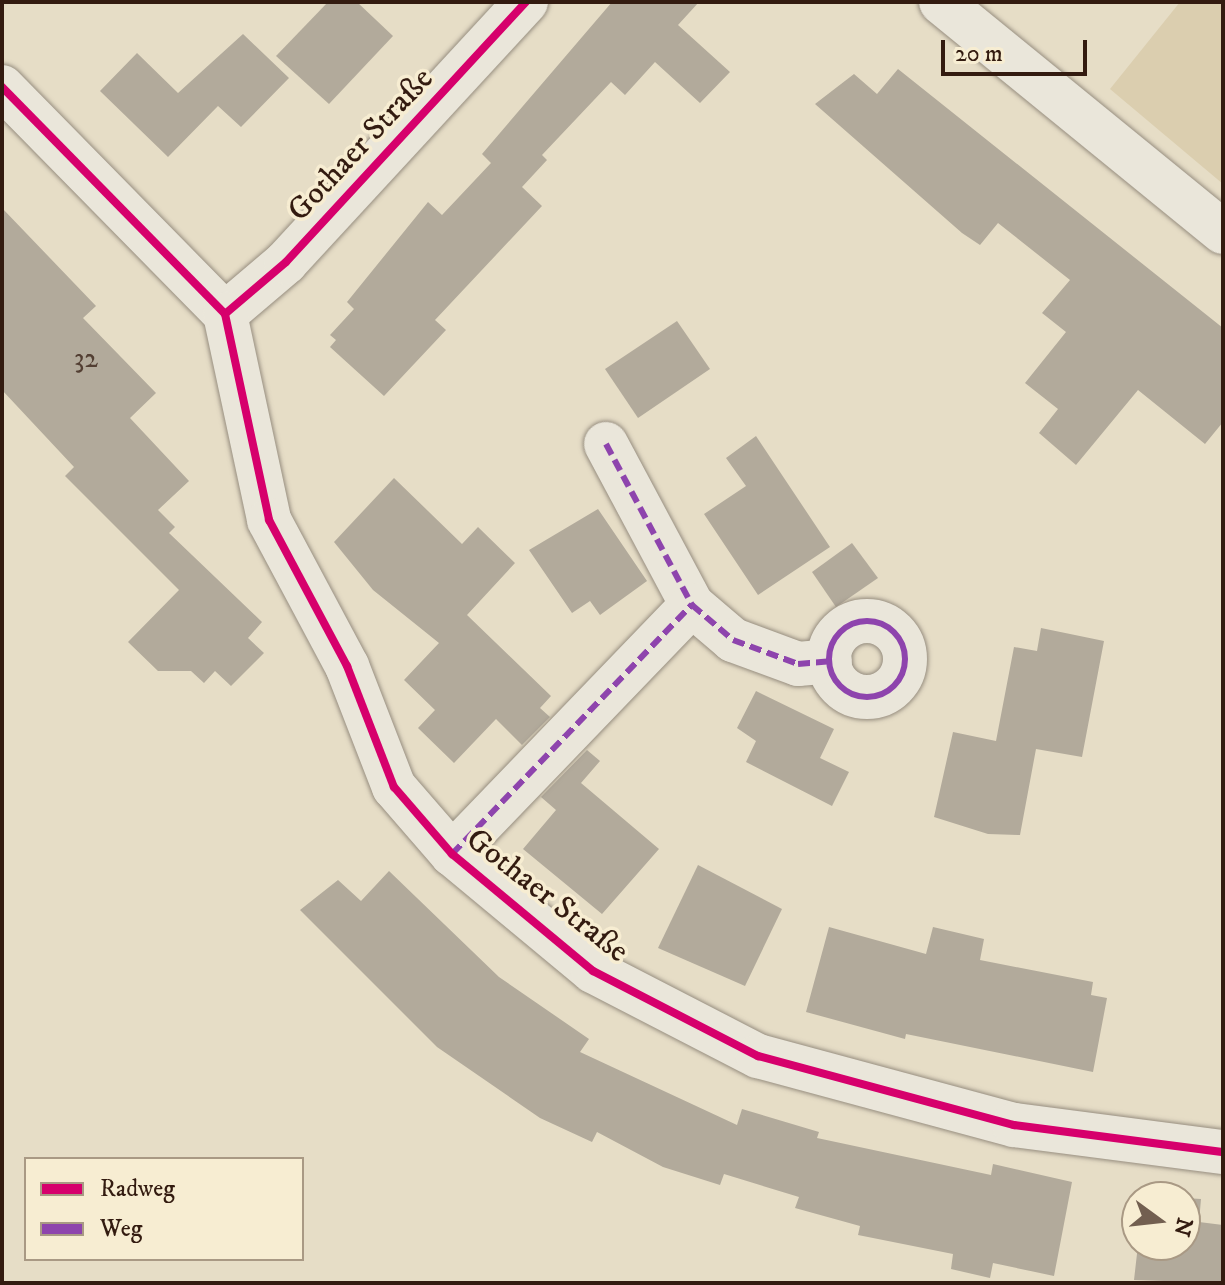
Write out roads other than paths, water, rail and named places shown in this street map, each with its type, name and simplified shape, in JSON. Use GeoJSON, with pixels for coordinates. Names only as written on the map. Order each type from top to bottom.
{"type":"FeatureCollection","features":[{"type":"Feature","properties":{"kind":"street","name":"Gothaer Straße"},"geometry":{"type":"LineString","coordinates":[[526,2],[286,262],[225,314],[269,520],[347,666],[394,787],[452,854],[593,971],[758,1056],[1014,1125],[1223,1152]]}},
{"type":"Feature","properties":{"kind":"street"},"geometry":{"type":"LineString","coordinates":[[941,2],[1223,232]]}},
{"type":"Feature","properties":{"kind":"street"},"geometry":{"type":"LineString","coordinates":[[2,87],[225,314]]}},
{"type":"Feature","properties":{"kind":"street"},"geometry":{"type":"LineString","coordinates":[[606,444],[692,605],[733,640],[798,664],[830,661]]}},
{"type":"Feature","properties":{"kind":"street","name":"Gothaer Straße"},"geometry":{"type":"LineString","coordinates":[[452,854],[692,605]]}}]}
